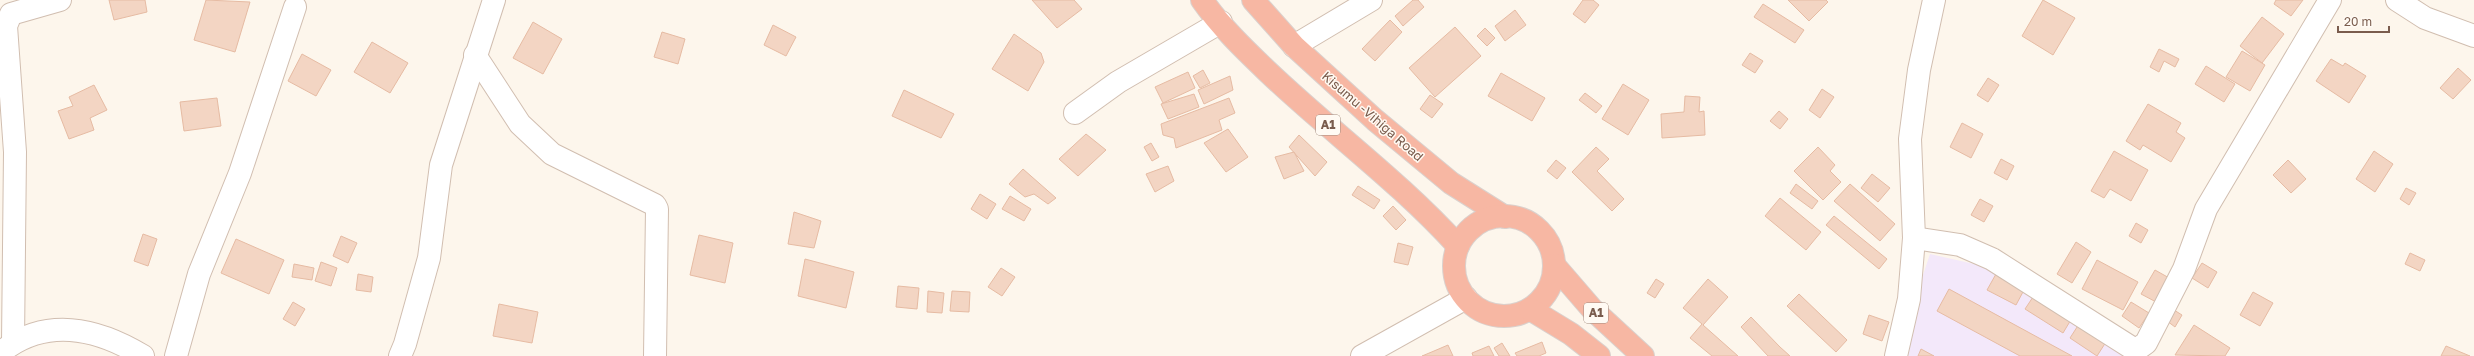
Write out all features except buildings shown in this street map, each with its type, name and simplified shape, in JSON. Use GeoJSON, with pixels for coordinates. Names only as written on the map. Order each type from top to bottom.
{"type":"FeatureCollection","features":[{"type":"Feature","properties":{"kind":"highway","name":"A1"},"geometry":{"type":"LineString","coordinates":[[1202,0],[1221,22],[1290,93],[1426,210],[1458,246]]}},
{"type":"Feature","properties":{"kind":"highway","name":"Kisumu -Vihiga Road"},"geometry":{"type":"LineString","coordinates":[[1253,0],[1294,46],[1375,120],[1451,184],[1505,217]]}},
{"type":"Feature","properties":{"kind":"highway","name":"A1"},"geometry":{"type":"LineString","coordinates":[[1495,217],[1505,217],[1528,223],[1542,234],[1551,248],[1554,265],[1552,282],[1543,298],[1530,309],[1514,315],[1499,316],[1484,312],[1466,298],[1455,277],[1454,261],[1458,246],[1466,233],[1478,223],[1495,217]]}},
{"type":"Feature","properties":{"kind":"highway","name":"A1"},"geometry":{"type":"LineString","coordinates":[[1554,265],[1592,309],[1643,356]]}},
{"type":"Feature","properties":{"kind":"highway","name":"A1"},"geometry":{"type":"LineString","coordinates":[[1530,309],[1571,334],[1599,356]]}},
{"type":"Feature","properties":{"kind":"street"},"geometry":{"type":"LineString","coordinates":[[6,348],[15,152],[6,26],[11,14],[60,0]]}},
{"type":"Feature","properties":{"kind":"street"},"geometry":{"type":"LineString","coordinates":[[400,356],[406,344],[429,258],[441,165],[475,55],[494,0]]}},
{"type":"Feature","properties":{"kind":"street"},"geometry":{"type":"LineString","coordinates":[[1294,46],[1371,0]]}},
{"type":"Feature","properties":{"kind":"street"},"geometry":{"type":"LineString","coordinates":[[1896,356],[1908,299],[1914,238],[1910,138],[1919,70],[1934,0]]}},
{"type":"Feature","properties":{"kind":"street"},"geometry":{"type":"LineString","coordinates":[[1914,238],[1960,245],[1992,259],[2132,348],[2139,348],[2146,344],[2184,269],[2206,209],[2330,0]]}},
{"type":"Feature","properties":{"kind":"street"},"geometry":{"type":"LineString","coordinates":[[2397,0],[2425,18],[2474,36]]}},
{"type":"Feature","properties":{"kind":"street"},"geometry":{"type":"LineString","coordinates":[[176,356],[199,274],[240,173],[295,7]]}},
{"type":"Feature","properties":{"kind":"street"},"geometry":{"type":"LineString","coordinates":[[1075,113],[1118,82],[1221,22]]}},
{"type":"Feature","properties":{"kind":"street"},"geometry":{"type":"LineString","coordinates":[[475,55],[520,124],[552,154],[655,205],[657,209],[655,356]]}},
{"type":"Feature","properties":{"kind":"street"},"geometry":{"type":"LineString","coordinates":[[1362,356],[1466,298]]}},
{"type":"Feature","properties":{"kind":"street"},"geometry":{"type":"LineString","coordinates":[[6,348],[28,336],[62,329],[95,333],[124,344],[143,356]]}},
{"type":"Feature","properties":{"kind":"shaded area"},"geometry":{"type":"Polygon","coordinates":[[[1930,254],[1983,266],[2131,356],[1904,356],[1914,302],[1930,254]]]}}]}
